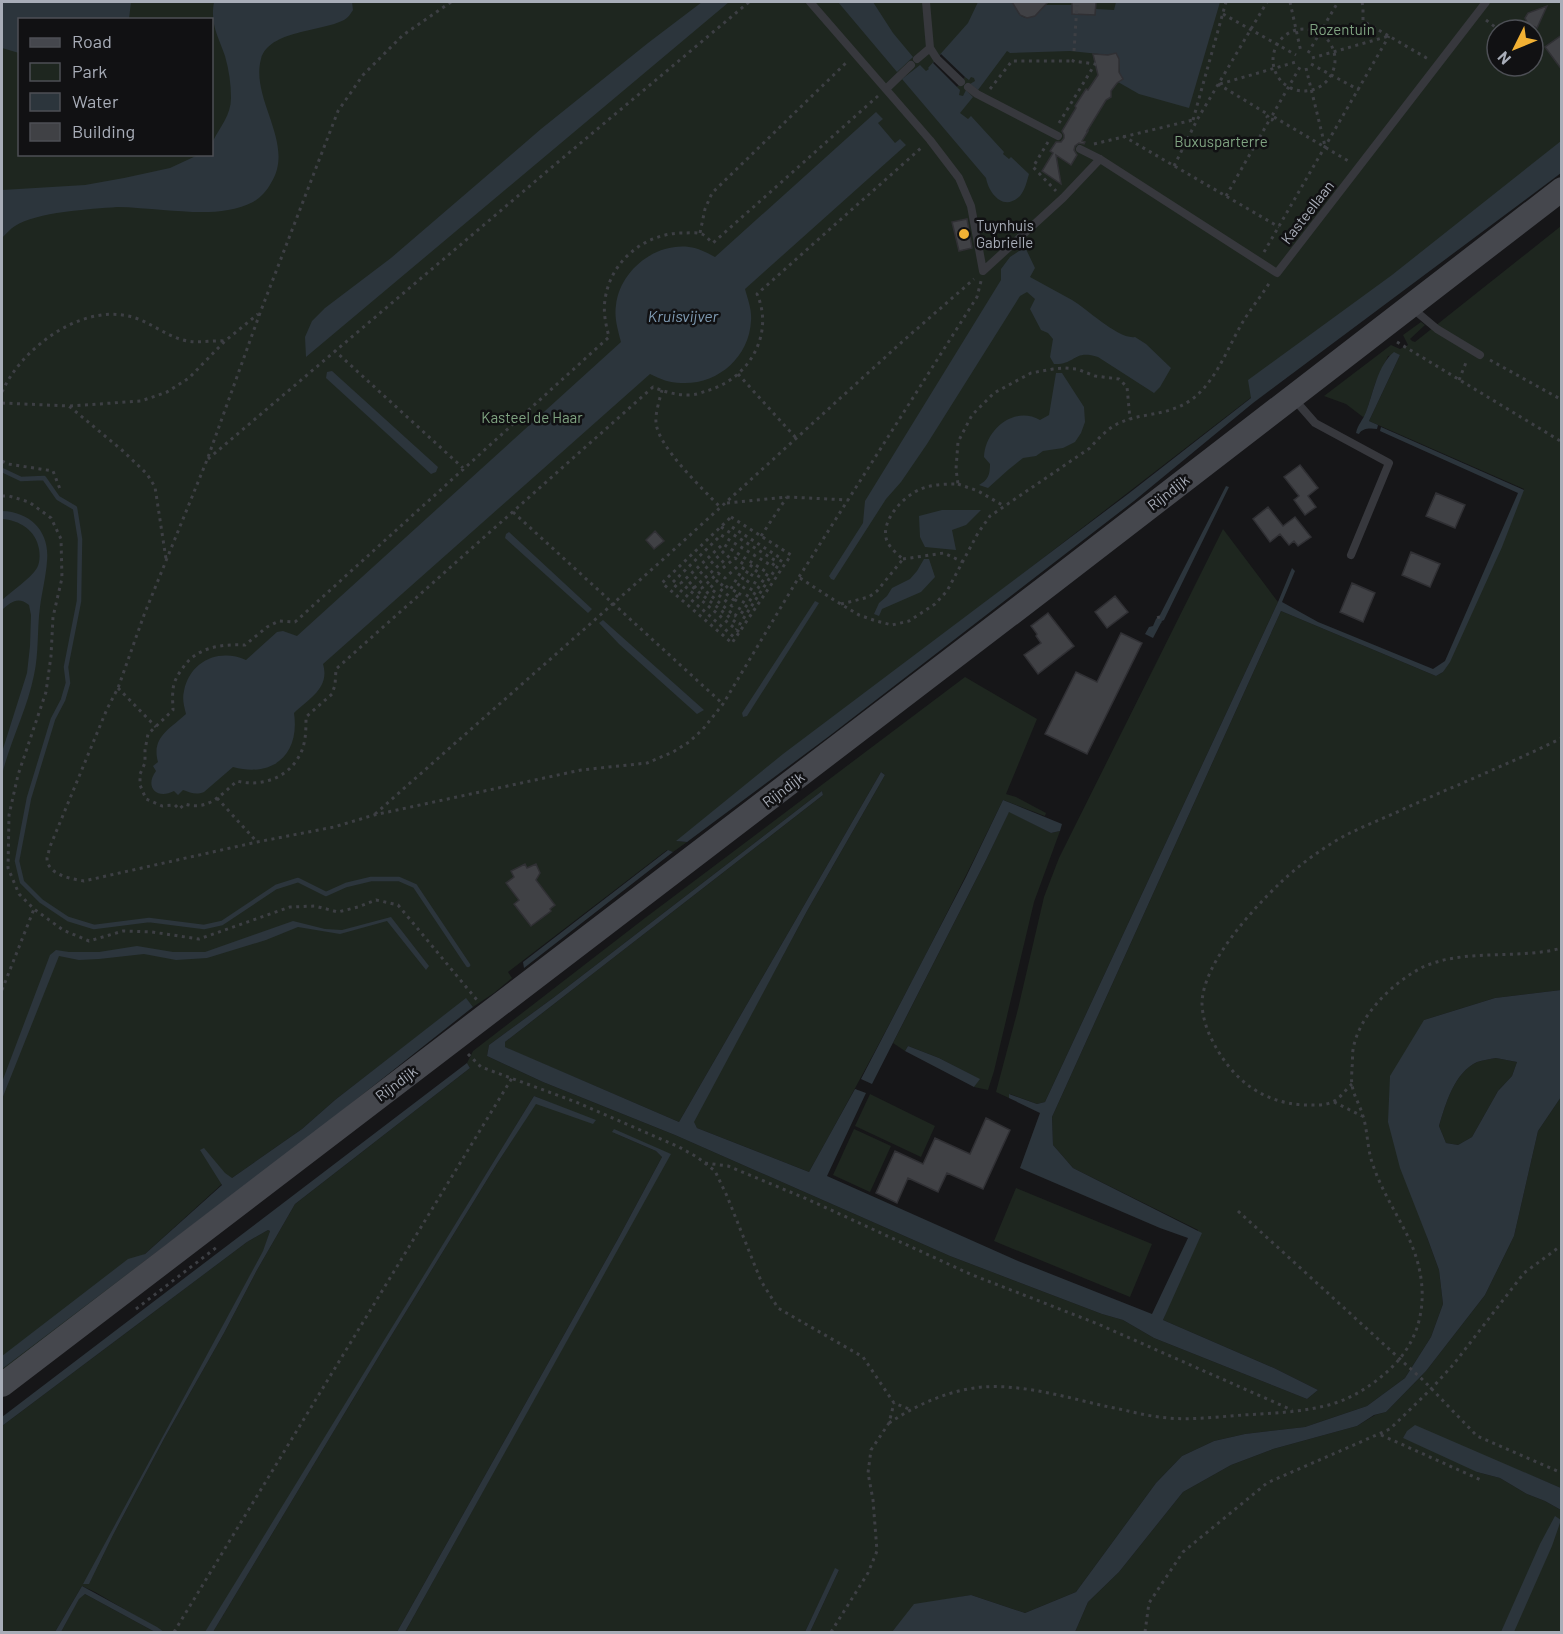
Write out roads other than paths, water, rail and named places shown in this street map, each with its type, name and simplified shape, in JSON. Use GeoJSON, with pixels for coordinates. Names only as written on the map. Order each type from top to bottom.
{"type":"FeatureCollection","features":[{"type":"Feature","properties":{"kind":"street","name":"Rijndijk"},"geometry":{"type":"LineString","coordinates":[[2,1385],[971,645],[1562,189]]}},
{"type":"Feature","properties":{"kind":"lane"},"geometry":{"type":"LineString","coordinates":[[810,2],[856,53],[959,178],[971,209],[983,271],[1063,198],[1100,159],[1080,149]]}},
{"type":"Feature","properties":{"kind":"lane"},"geometry":{"type":"LineString","coordinates":[[926,2],[930,48],[937,59],[980,96],[1056,135]]}},
{"type":"Feature","properties":{"kind":"lane","name":"Kasteellaan"},"geometry":{"type":"LineString","coordinates":[[1100,159],[1277,273],[1486,2]]}},
{"type":"Feature","properties":{"kind":"lane"},"geometry":{"type":"LineString","coordinates":[[886,89],[930,48]]}},
{"type":"Feature","properties":{"kind":"lane"},"geometry":{"type":"LineString","coordinates":[[1409,305],[1437,328],[1480,355]]}},
{"type":"Feature","properties":{"kind":"lane"},"geometry":{"type":"LineString","coordinates":[[1292,396],[1315,423],[1389,463],[1351,555]]}},
{"type":"Feature","properties":{"kind":"water"},"geometry":{"type":"Polygon","coordinates":[[[2,2],[131,2],[129,18],[18,18],[18,53],[2,48],[2,2]]]}},
{"type":"Feature","properties":{"kind":"water"},"geometry":{"type":"Polygon","coordinates":[[[214,2],[352,2],[353,10],[345,19],[274,42],[266,49],[261,59],[259,74],[261,90],[276,137],[278,153],[277,168],[271,183],[263,194],[253,202],[220,211],[197,212],[117,207],[50,214],[24,221],[13,227],[2,238],[2,190],[85,185],[170,168],[196,156],[213,156],[213,140],[227,115],[231,98],[228,66],[217,36],[214,2]]]}},
{"type":"Feature","properties":{"kind":"water"},"geometry":{"type":"Polygon","coordinates":[[[702,2],[729,2],[306,357],[305,337],[312,321],[325,308],[391,258],[541,129],[702,2]]]}},
{"type":"Feature","properties":{"kind":"water"},"geometry":{"type":"Polygon","coordinates":[[[838,2],[873,2],[893,33],[913,57],[897,72],[838,2]]]}},
{"type":"Feature","properties":{"kind":"water"},"geometry":{"type":"Polygon","coordinates":[[[978,2],[1016,2],[1020,15],[1027,18],[1036,14],[1040,6],[1045,5],[1083,5],[1083,15],[1095,15],[1096,9],[1114,10],[1116,2],[1220,2],[1189,108],[1139,94],[1118,82],[1122,78],[1119,59],[1115,54],[1070,51],[1010,53],[1007,51],[978,90],[970,84],[975,81],[974,78],[971,77],[969,80],[965,77],[957,87],[960,90],[959,95],[963,96],[966,90],[973,97],[960,113],[968,119],[971,116],[1004,152],[1003,154],[1009,159],[1011,157],[1029,174],[1020,196],[1003,202],[994,195],[986,178],[902,79],[920,65],[926,71],[929,69],[968,23],[978,2]]]}},
{"type":"Feature","properties":{"kind":"water","name":"Kruisvijver"},"geometry":{"type":"Polygon","coordinates":[[[876,112],[883,119],[878,123],[895,143],[900,139],[906,145],[745,289],[751,313],[749,334],[744,347],[729,367],[707,379],[694,382],[673,382],[650,374],[323,664],[324,680],[317,692],[294,713],[293,740],[281,760],[261,769],[248,770],[233,767],[201,793],[183,790],[178,795],[174,791],[162,794],[154,790],[151,782],[156,771],[153,766],[158,762],[157,746],[163,734],[186,714],[184,691],[192,672],[199,665],[216,657],[236,657],[246,660],[277,632],[283,631],[297,636],[621,342],[616,315],[619,293],[624,281],[641,262],[663,250],[676,247],[696,248],[715,257],[876,112]]]}},
{"type":"Feature","properties":{"kind":"water"},"geometry":{"type":"Polygon","coordinates":[[[1561,141],[1561,173],[1253,403],[1134,501],[828,737],[687,842],[676,841],[783,754],[1128,494],[1251,398],[1248,380],[1392,275],[1561,141]]]}},
{"type":"Feature","properties":{"kind":"water"},"geometry":{"type":"Polygon","coordinates":[[[1025,247],[1035,268],[1030,277],[1072,300],[1120,334],[1135,337],[1146,344],[1171,368],[1160,387],[1154,393],[1098,357],[1090,355],[1054,364],[1050,357],[1053,339],[1041,330],[1030,309],[1035,299],[1027,292],[1020,296],[927,444],[901,482],[886,499],[834,580],[831,579],[829,576],[863,523],[865,501],[1001,280],[1001,269],[1010,257],[1025,247]]]}},
{"type":"Feature","properties":{"kind":"water"},"geometry":{"type":"Polygon","coordinates":[[[1394,352],[1400,355],[1369,421],[1378,425],[1377,429],[1366,429],[1359,434],[1356,433],[1380,372],[1388,357],[1394,352]]]}},
{"type":"Feature","properties":{"kind":"water"},"geometry":{"type":"Polygon","coordinates":[[[332,371],[438,467],[436,472],[431,474],[326,378],[327,372],[332,371]]]}},
{"type":"Feature","properties":{"kind":"water"},"geometry":{"type":"Polygon","coordinates":[[[1056,373],[1062,373],[1084,407],[1085,422],[1075,442],[1063,448],[1043,451],[1036,456],[1023,458],[988,488],[979,485],[988,477],[990,471],[990,464],[984,457],[995,429],[1011,418],[1030,416],[1040,420],[1049,415],[1056,373]]]}},
{"type":"Feature","properties":{"kind":"water"},"geometry":{"type":"Polygon","coordinates":[[[1381,427],[1524,490],[1502,547],[1450,662],[1443,672],[1436,676],[1281,611],[1052,1117],[1053,1145],[1073,1168],[1202,1233],[1163,1320],[1274,1368],[1318,1390],[1307,1399],[1154,1338],[1123,1320],[950,1256],[675,1135],[543,1082],[487,1056],[489,1045],[822,791],[823,795],[505,1042],[505,1047],[679,1122],[881,772],[885,775],[807,911],[694,1122],[697,1128],[809,1172],[855,1089],[866,1093],[827,1176],[1018,1261],[1152,1314],[1188,1238],[1020,1168],[1040,1113],[1009,1098],[1009,1094],[1037,1104],[1045,1102],[1292,568],[1295,571],[1282,602],[1318,622],[1433,669],[1445,661],[1518,493],[1380,431],[1381,427]]]}},
{"type":"Feature","properties":{"kind":"water"},"geometry":{"type":"Polygon","coordinates":[[[1226,486],[1229,487],[1164,620],[1153,638],[1145,634],[1160,615],[1226,486]]]}},
{"type":"Feature","properties":{"kind":"water"},"geometry":{"type":"Polygon","coordinates":[[[942,510],[981,510],[966,525],[952,530],[956,550],[925,547],[920,537],[919,516],[942,510]]]}},
{"type":"Feature","properties":{"kind":"water"},"geometry":{"type":"Polygon","coordinates":[[[2,511],[22,515],[30,520],[42,533],[47,551],[34,675],[2,775],[2,752],[27,673],[31,615],[29,605],[21,601],[12,603],[2,610],[2,600],[34,572],[40,556],[37,542],[30,531],[15,521],[2,519],[2,511]]]}},
{"type":"Feature","properties":{"kind":"water"},"geometry":{"type":"Polygon","coordinates":[[[509,532],[592,609],[588,613],[505,538],[509,532]]]}},
{"type":"Feature","properties":{"kind":"water"},"geometry":{"type":"Polygon","coordinates":[[[924,559],[929,559],[935,577],[921,592],[882,609],[879,616],[874,614],[879,603],[892,588],[910,579],[924,559]]]}},
{"type":"Feature","properties":{"kind":"water"},"geometry":{"type":"Polygon","coordinates":[[[815,601],[819,603],[747,716],[743,717],[742,713],[815,601]]]}},
{"type":"Feature","properties":{"kind":"water"},"geometry":{"type":"Polygon","coordinates":[[[603,620],[704,710],[697,714],[619,644],[599,623],[603,620]]]}},
{"type":"Feature","properties":{"kind":"water"},"geometry":{"type":"Polygon","coordinates":[[[1003,800],[1062,824],[1060,831],[1051,833],[1009,812],[872,1084],[861,1079],[966,877],[1003,800]]]}},
{"type":"Feature","properties":{"kind":"water"},"geometry":{"type":"Polygon","coordinates":[[[668,850],[673,852],[524,968],[523,962],[668,850]]]}},
{"type":"Feature","properties":{"kind":"water"},"geometry":{"type":"Polygon","coordinates":[[[391,917],[429,966],[426,970],[387,921],[340,934],[298,927],[266,940],[207,958],[176,960],[144,954],[79,960],[59,956],[2,1099],[2,1082],[50,955],[56,950],[99,952],[137,946],[173,952],[205,952],[293,921],[325,929],[342,930],[391,917]]]}},
{"type":"Feature","properties":{"kind":"water"},"geometry":{"type":"Polygon","coordinates":[[[1561,990],[1561,1097],[1538,1131],[1514,1236],[1485,1295],[1426,1371],[1386,1412],[1374,1415],[1357,1426],[1273,1449],[1231,1465],[1183,1492],[1119,1572],[1088,1602],[1075,1632],[892,1632],[914,1604],[971,1595],[1025,1613],[1076,1592],[1156,1483],[1182,1456],[1214,1441],[1245,1434],[1305,1427],[1367,1406],[1405,1378],[1431,1337],[1443,1304],[1439,1270],[1400,1168],[1388,1122],[1390,1076],[1424,1020],[1495,998],[1561,990]],[[1496,1058],[1484,1060],[1477,1062],[1462,1073],[1452,1090],[1439,1126],[1446,1143],[1458,1145],[1472,1137],[1498,1091],[1512,1076],[1517,1062],[1496,1058]]]}},
{"type":"Feature","properties":{"kind":"water"},"geometry":{"type":"Polygon","coordinates":[[[466,998],[473,1007],[310,1136],[2,1369],[2,1356],[128,1259],[145,1254],[222,1185],[200,1150],[204,1148],[232,1178],[302,1129],[335,1100],[466,998]]]}},
{"type":"Feature","properties":{"kind":"water"},"geometry":{"type":"Polygon","coordinates":[[[908,1046],[939,1058],[980,1079],[974,1087],[905,1051],[908,1046]]]}},
{"type":"Feature","properties":{"kind":"water"},"geometry":{"type":"Polygon","coordinates":[[[467,1063],[470,1068],[295,1204],[165,1437],[89,1584],[83,1584],[263,1251],[270,1231],[247,1242],[2,1426],[2,1417],[467,1063]]]}},
{"type":"Feature","properties":{"kind":"water"},"geometry":{"type":"Polygon","coordinates":[[[534,1096],[596,1120],[593,1124],[536,1104],[388,1341],[213,1632],[205,1632],[534,1096]]]}},
{"type":"Feature","properties":{"kind":"water"},"geometry":{"type":"Polygon","coordinates":[[[614,1129],[671,1154],[405,1632],[397,1632],[662,1157],[656,1151],[612,1132],[614,1129]]]}},
{"type":"Feature","properties":{"kind":"water"},"geometry":{"type":"Polygon","coordinates":[[[1415,1425],[1561,1488],[1561,1510],[1500,1478],[1477,1472],[1403,1438],[1407,1431],[1415,1425]]]}},
{"type":"Feature","properties":{"kind":"water"},"geometry":{"type":"Polygon","coordinates":[[[1555,1516],[1561,1520],[1552,1546],[1514,1632],[1501,1632],[1540,1544],[1555,1516]]]}},
{"type":"Feature","properties":{"kind":"water"},"geometry":{"type":"Polygon","coordinates":[[[835,1568],[839,1570],[810,1632],[805,1632],[835,1568]]]}},
{"type":"Feature","properties":{"kind":"water"},"geometry":{"type":"Polygon","coordinates":[[[82,1586],[164,1632],[155,1632],[85,1594],[79,1599],[61,1632],[55,1632],[82,1586]]]}},
{"type":"Feature","properties":{"kind":"waterway"},"geometry":{"type":"LineString","coordinates":[[2,470],[21,479],[44,478],[58,498],[75,508],[80,539],[79,601],[66,667],[68,683],[63,700],[53,719],[29,798],[17,861],[22,882],[41,901],[68,919],[94,927],[149,920],[204,927],[222,923],[276,887],[298,880],[326,894],[346,885],[371,879],[399,879],[415,886],[468,965]]}},
{"type":"Feature","properties":{"kind":"place","name":"Tuynhuis Gabrielle"},"geometry":{"type":"Point","coordinates":[964,234]}},
{"type":"Feature","properties":{"kind":"park label","name":"Rozentuin"},"geometry":{"type":"Point","coordinates":[1342,29]}},
{"type":"Feature","properties":{"kind":"park label","name":"Buxusparterre"},"geometry":{"type":"Point","coordinates":[1221,141]}},
{"type":"Feature","properties":{"kind":"park label","name":"Kasteel de Haar"},"geometry":{"type":"Point","coordinates":[532,417]}}]}
